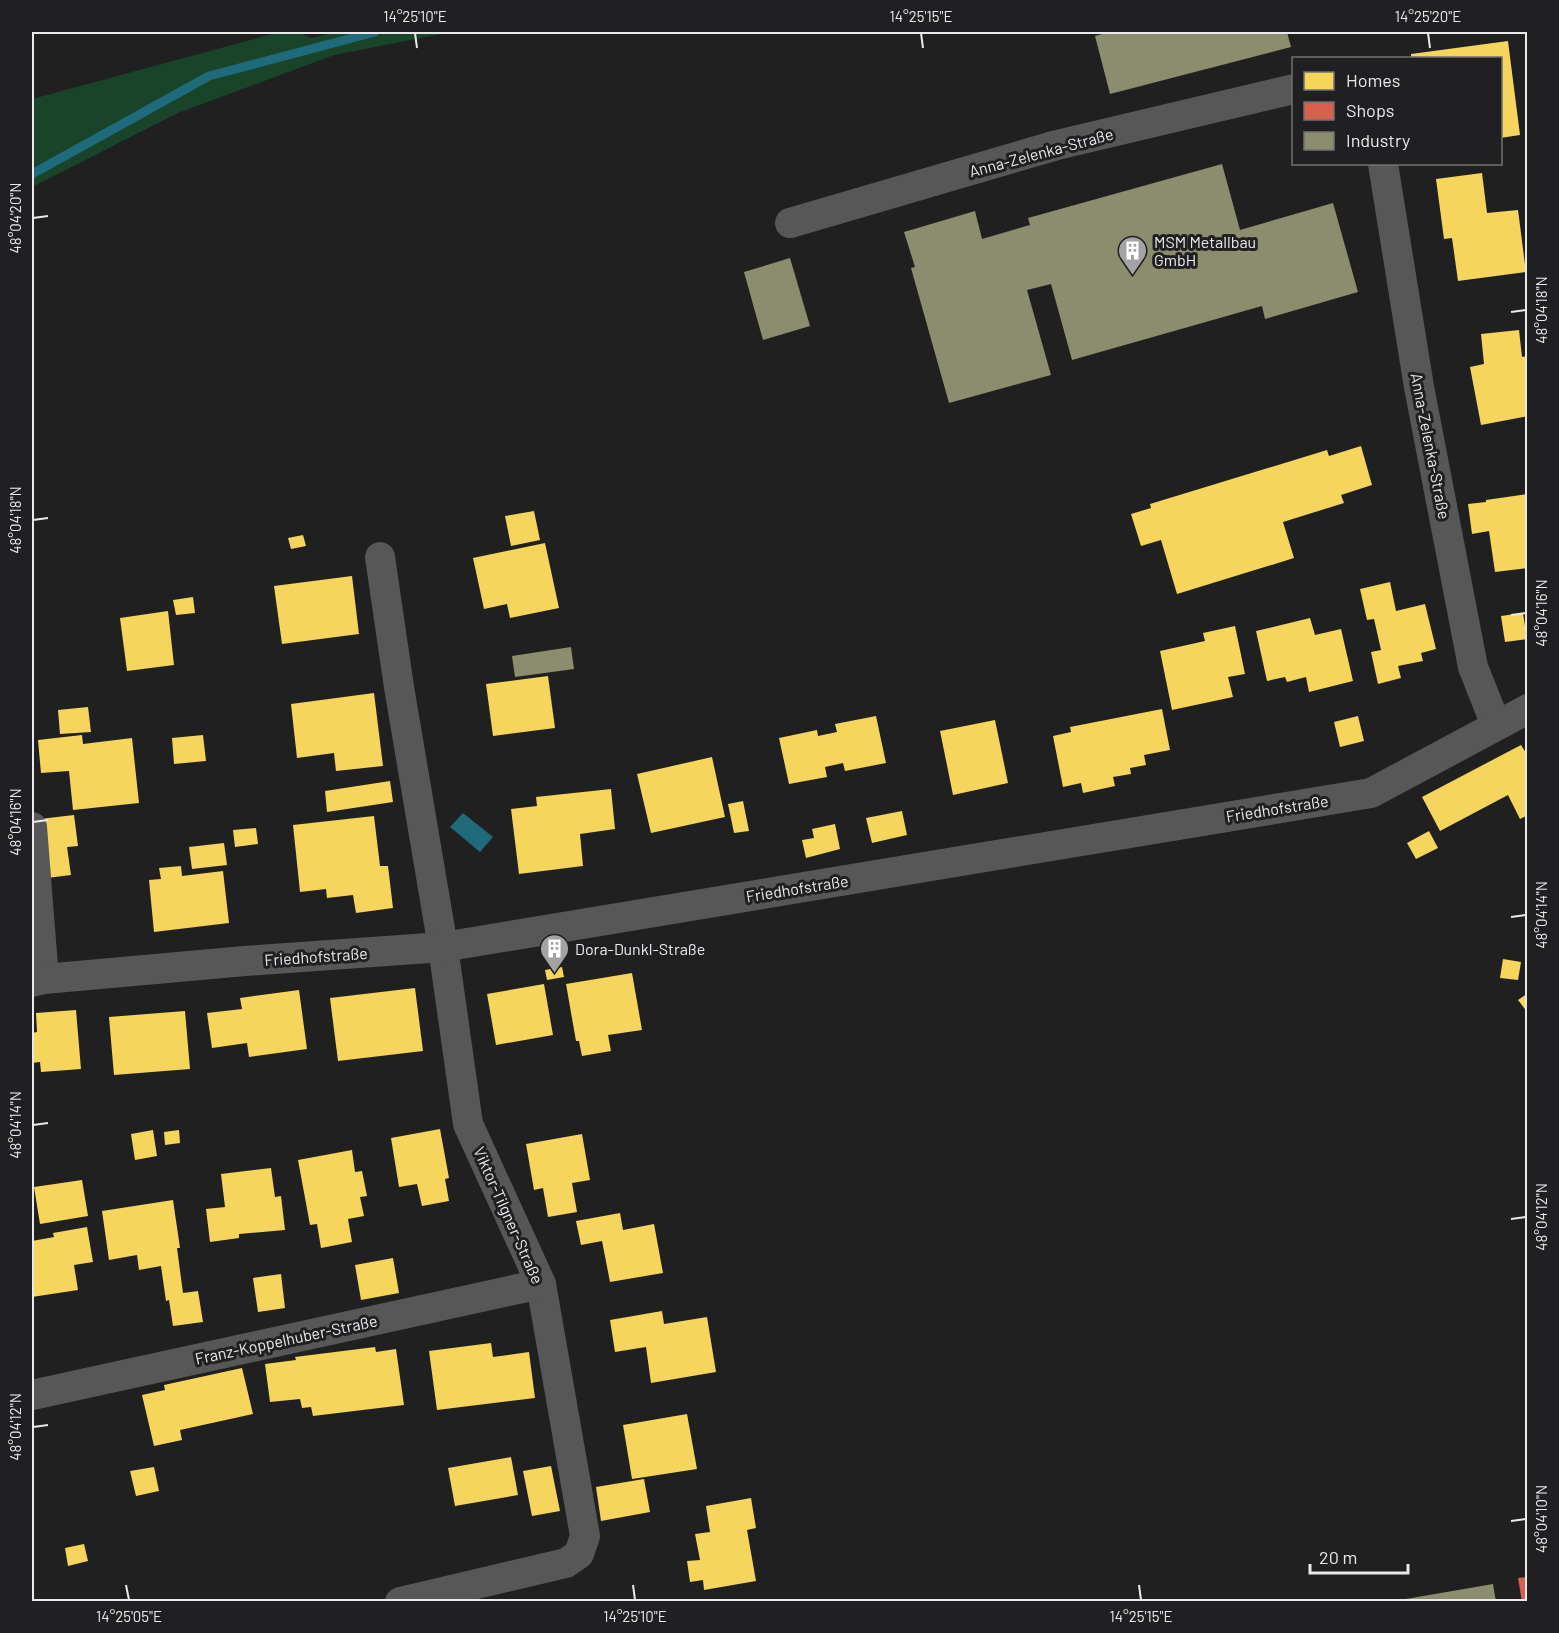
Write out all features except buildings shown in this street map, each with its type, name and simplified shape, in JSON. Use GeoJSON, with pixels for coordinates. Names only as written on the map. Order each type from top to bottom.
{"type":"FeatureCollection","features":[{"type":"Feature","properties":{"kind":"street","name":"Anna-Zelenka-Straße"},"geometry":{"type":"LineString","coordinates":[[790,223],[1057,145],[1292,89]]}},
{"type":"Feature","properties":{"kind":"street","name":"Anna-Zelenka-Straße"},"geometry":{"type":"LineString","coordinates":[[1383,165],[1419,387],[1473,667],[1496,724]]}},
{"type":"Feature","properties":{"kind":"street"},"geometry":{"type":"LineString","coordinates":[[380,557],[399,687],[443,947]]}},
{"type":"Feature","properties":{"kind":"street","name":"Friedhofstraße"},"geometry":{"type":"LineString","coordinates":[[32,827],[38,980],[245,961],[443,947],[1371,793],[1527,709]]}},
{"type":"Feature","properties":{"kind":"street","name":"Viktor-Tilgner-Straße"},"geometry":{"type":"LineString","coordinates":[[400,1602],[566,1563],[579,1554],[585,1536],[541,1284],[468,1124],[443,947]]}},
{"type":"Feature","properties":{"kind":"street","name":"Franz-Koppelhuber-Straße"},"geometry":{"type":"LineString","coordinates":[[32,1395],[541,1284]]}},
{"type":"Feature","properties":{"kind":"green space"},"geometry":{"type":"Polygon","coordinates":[[[280,32],[299,32],[311,38],[337,32],[451,32],[334,55],[178,113],[32,187],[32,99],[280,32]]]}},
{"type":"Feature","properties":{"kind":"water"},"geometry":{"type":"Polygon","coordinates":[[[463,813],[493,837],[480,852],[450,827],[463,813]]]}},
{"type":"Feature","properties":{"kind":"waterway"},"geometry":{"type":"LineString","coordinates":[[32,174],[209,76],[375,32]]}},
{"type":"Feature","properties":{"kind":"place","name":"MSM Metallbau GmbH"},"geometry":{"type":"Point","coordinates":[1133,276]}},
{"type":"Feature","properties":{"kind":"place","name":"Dora-Dunkl-Straße"},"geometry":{"type":"Point","coordinates":[554,974]}}]}
